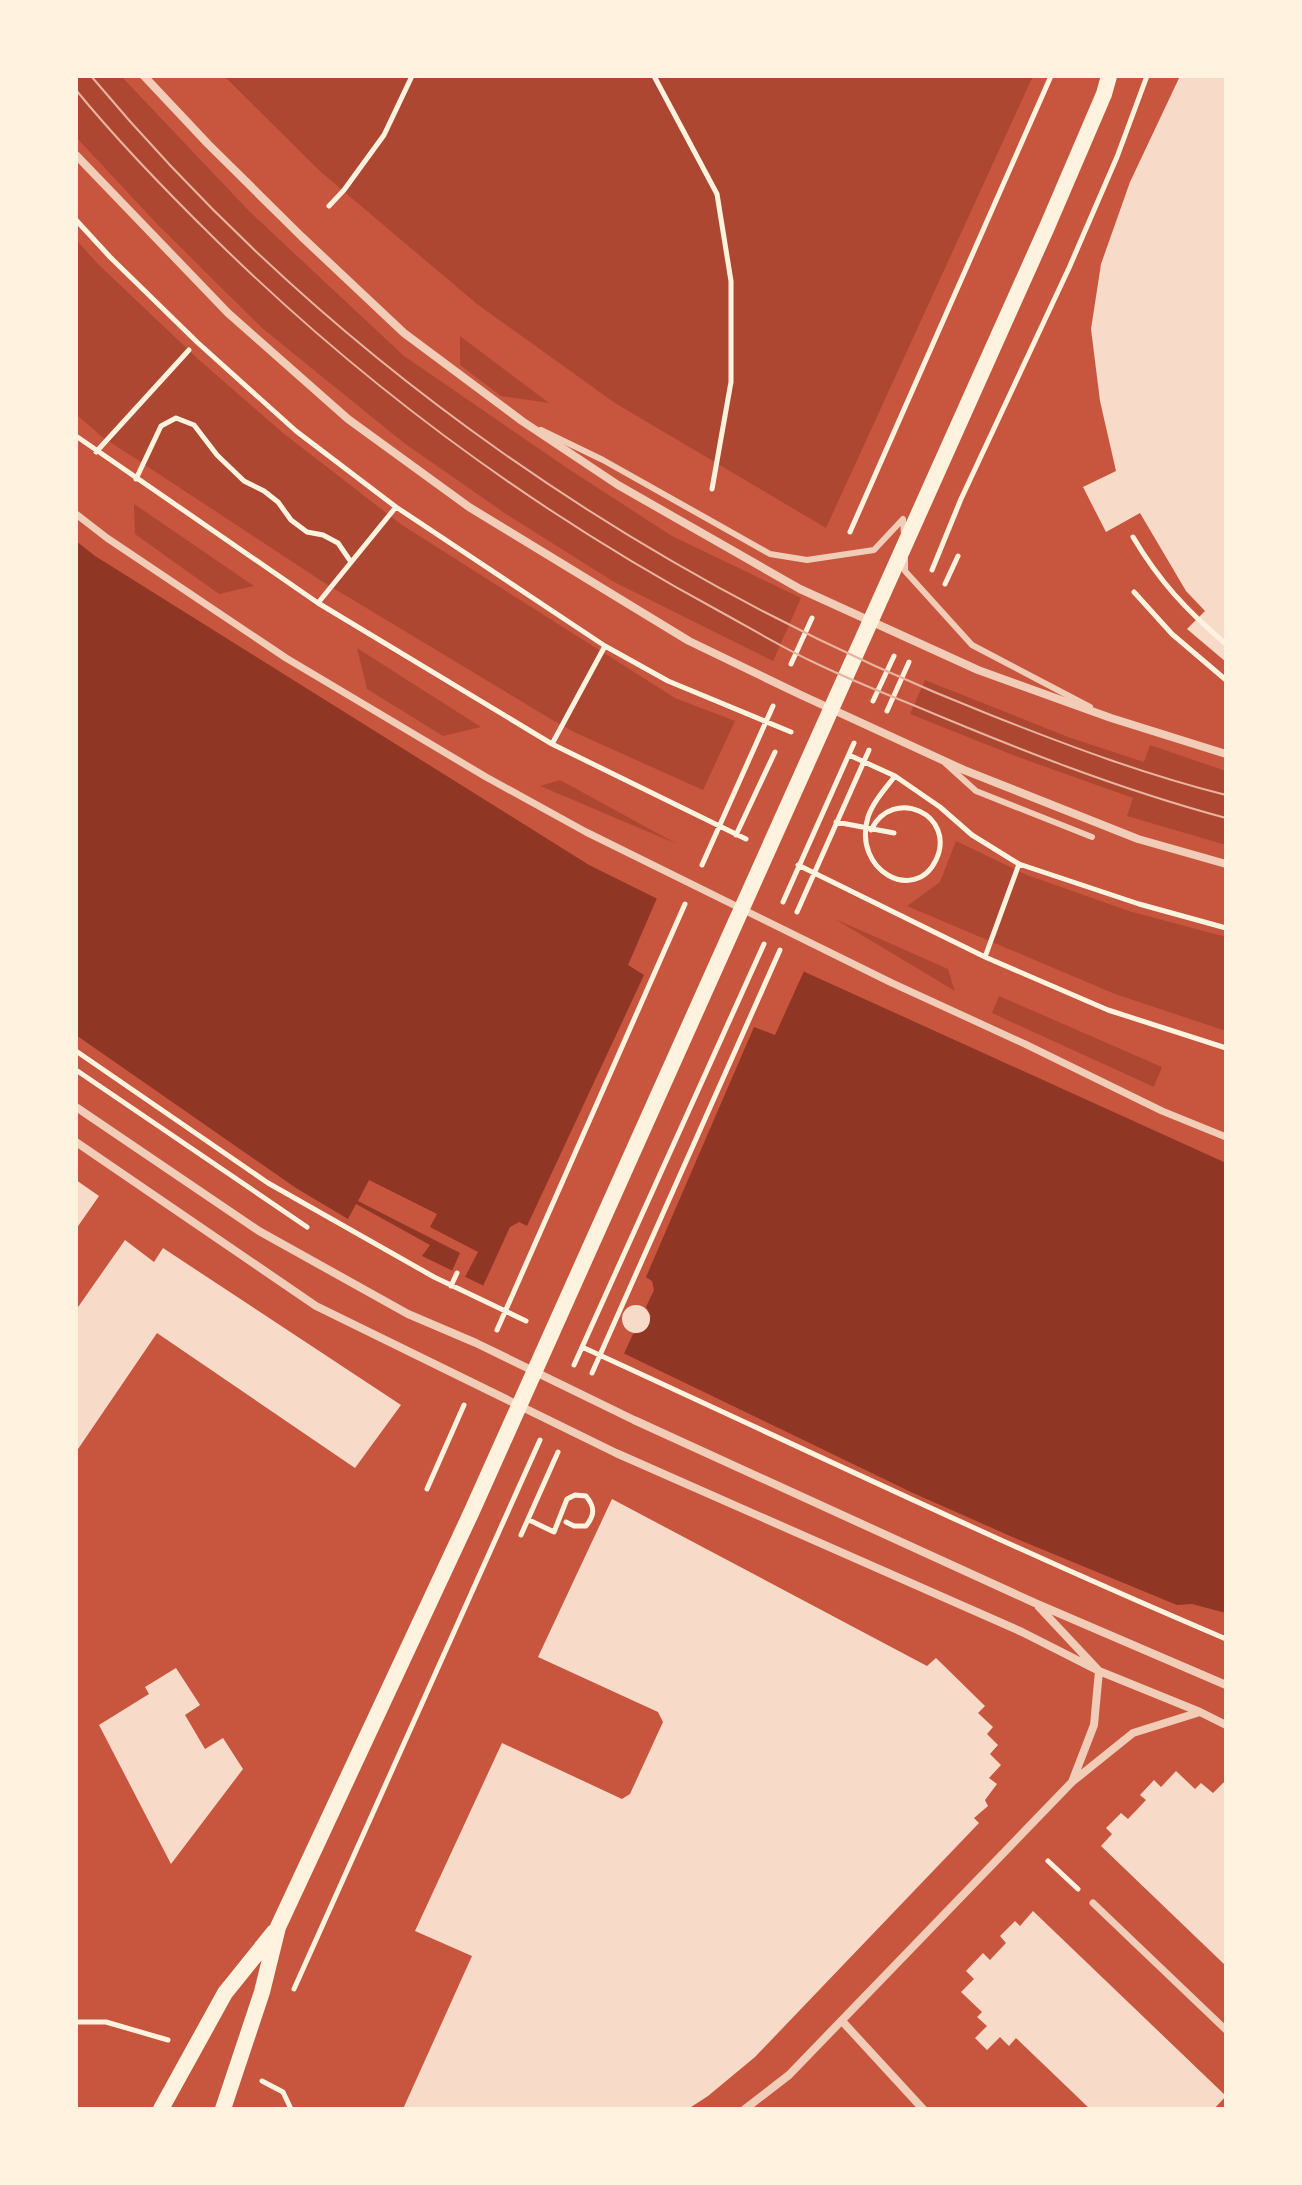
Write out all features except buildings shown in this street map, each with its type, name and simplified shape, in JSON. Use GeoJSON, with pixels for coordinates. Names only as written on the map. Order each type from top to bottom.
{"type":"FeatureCollection","features":[{"type":"Feature","properties":{"kind":"main road"},"geometry":{"type":"LineString","coordinates":[[223,2109],[262,1992],[278,1927],[472,1511],[1047,227],[1109,76]]}},
{"type":"Feature","properties":{"kind":"main road"},"geometry":{"type":"LineString","coordinates":[[161,2109],[225,1993],[278,1927]]}},
{"type":"Feature","properties":{"kind":"street"},"geometry":{"type":"LineString","coordinates":[[144,76],[302,237],[404,333],[522,421],[618,485],[812,595],[978,670],[1111,718],[1226,754]]}},
{"type":"Feature","properties":{"kind":"street"},"geometry":{"type":"LineString","coordinates":[[76,155],[228,313],[348,419],[469,507],[689,641],[939,758],[1138,839],[1226,864]]}},
{"type":"Feature","properties":{"kind":"street"},"geometry":{"type":"LineString","coordinates":[[76,514],[286,658],[561,818],[892,983],[1162,1111],[1226,1137]]}},
{"type":"Feature","properties":{"kind":"street"},"geometry":{"type":"LineString","coordinates":[[76,1107],[259,1231],[408,1314],[1035,1603],[1226,1685]]}},
{"type":"Feature","properties":{"kind":"street"},"geometry":{"type":"LineString","coordinates":[[76,1142],[316,1306],[616,1453],[1022,1632],[1099,1671],[1226,1725]]}},
{"type":"Feature","properties":{"kind":"street"},"geometry":{"type":"LineString","coordinates":[[1035,1603],[1099,1671],[1094,1725],[1072,1782]]}},
{"type":"Feature","properties":{"kind":"street"},"geometry":{"type":"LineString","coordinates":[[745,2109],[789,2075],[1072,1782],[1133,1733],[1200,1712]]}},
{"type":"Feature","properties":{"kind":"street"},"geometry":{"type":"LineString","coordinates":[[1093,1903],[1226,2030]]}},
{"type":"Feature","properties":{"kind":"street"},"geometry":{"type":"LineString","coordinates":[[842,2021],[923,2109]]}},
{"type":"Feature","properties":{"kind":"lane"},"geometry":{"type":"LineString","coordinates":[[522,421],[603,460],[770,554],[807,560],[874,550],[903,519],[905,571],[972,645],[1111,718]]}},
{"type":"Feature","properties":{"kind":"lane"},"geometry":{"type":"LineString","coordinates":[[939,758],[976,791],[1092,837]]}},
{"type":"Feature","properties":{"kind":"path"},"geometry":{"type":"LineString","coordinates":[[329,206],[384,135],[412,76]]}},
{"type":"Feature","properties":{"kind":"path"},"geometry":{"type":"LineString","coordinates":[[654,76],[717,194],[731,281],[731,382],[712,489]]}},
{"type":"Feature","properties":{"kind":"path"},"geometry":{"type":"LineString","coordinates":[[848,537],[1051,76]]}},
{"type":"Feature","properties":{"kind":"path"},"geometry":{"type":"LineString","coordinates":[[929,578],[961,499],[1117,157],[1147,76]]}},
{"type":"Feature","properties":{"kind":"path"},"geometry":{"type":"LineString","coordinates":[[76,220],[197,342],[296,431],[396,507],[605,646],[668,681],[798,735]]}},
{"type":"Feature","properties":{"kind":"path"},"geometry":{"type":"LineString","coordinates":[[96,452],[189,350]]}},
{"type":"Feature","properties":{"kind":"path"},"geometry":{"type":"LineString","coordinates":[[136,479],[161,426],[176,418],[194,425],[217,455],[244,481],[278,502],[291,520],[307,532],[323,535],[338,543],[351,562]]}},
{"type":"Feature","properties":{"kind":"path"},"geometry":{"type":"LineString","coordinates":[[76,436],[318,603],[552,744],[750,842]]}},
{"type":"Feature","properties":{"kind":"path"},"geometry":{"type":"LineString","coordinates":[[318,603],[396,507]]}},
{"type":"Feature","properties":{"kind":"path"},"geometry":{"type":"LineString","coordinates":[[1133,537],[1150,566],[1178,601],[1226,644]]}},
{"type":"Feature","properties":{"kind":"path"},"geometry":{"type":"LineString","coordinates":[[945,584],[958,556]]}},
{"type":"Feature","properties":{"kind":"path"},"geometry":{"type":"LineString","coordinates":[[1134,592],[1172,634],[1226,680]]}},
{"type":"Feature","properties":{"kind":"path"},"geometry":{"type":"LineString","coordinates":[[791,665],[816,608]]}},
{"type":"Feature","properties":{"kind":"path"},"geometry":{"type":"LineString","coordinates":[[552,744],[605,646]]}},
{"type":"Feature","properties":{"kind":"path"},"geometry":{"type":"LineString","coordinates":[[870,709],[896,651]]}},
{"type":"Feature","properties":{"kind":"path"},"geometry":{"type":"LineString","coordinates":[[881,724],[913,654]]}},
{"type":"Feature","properties":{"kind":"path"},"geometry":{"type":"LineString","coordinates":[[696,879],[778,694]]}},
{"type":"Feature","properties":{"kind":"path"},"geometry":{"type":"LineString","coordinates":[[778,913],[856,738]]}},
{"type":"Feature","properties":{"kind":"path"},"geometry":{"type":"LineString","coordinates":[[792,922],[875,738]]}},
{"type":"Feature","properties":{"kind":"path"},"geometry":{"type":"LineString","coordinates":[[836,750],[895,776],[940,807],[972,835],[1019,864],[1139,904],[1226,928]]}},
{"type":"Feature","properties":{"kind":"path"},"geometry":{"type":"LineString","coordinates":[[736,835],[775,752]]}},
{"type":"Feature","properties":{"kind":"path"},"geometry":{"type":"LineString","coordinates":[[871,830],[876,819],[892,809],[912,808],[930,818],[936,826],[940,847],[933,865],[917,878],[907,880],[887,876],[872,862],[866,837],[868,818],[895,776]]}},
{"type":"Feature","properties":{"kind":"path"},"geometry":{"type":"LineString","coordinates":[[836,822],[894,833]]}},
{"type":"Feature","properties":{"kind":"path"},"geometry":{"type":"LineString","coordinates":[[793,862],[985,957],[1108,1010],[1226,1048]]}},
{"type":"Feature","properties":{"kind":"path"},"geometry":{"type":"LineString","coordinates":[[985,957],[1019,864]]}},
{"type":"Feature","properties":{"kind":"path"},"geometry":{"type":"LineString","coordinates":[[509,1303],[690,893]]}},
{"type":"Feature","properties":{"kind":"path"},"geometry":{"type":"LineString","coordinates":[[606,1341],[786,936]]}},
{"type":"Feature","properties":{"kind":"path"},"geometry":{"type":"LineString","coordinates":[[564,1361],[575,1366],[764,942]]}},
{"type":"Feature","properties":{"kind":"path"},"geometry":{"type":"LineString","coordinates":[[76,1051],[268,1183],[451,1286],[533,1324]]}},
{"type":"Feature","properties":{"kind":"path"},"geometry":{"type":"LineString","coordinates":[[76,1070],[317,1233]]}},
{"type":"Feature","properties":{"kind":"path"},"geometry":{"type":"LineString","coordinates":[[451,1286],[457,1273]]}},
{"type":"Feature","properties":{"kind":"path"},"geometry":{"type":"LineString","coordinates":[[495,1330],[509,1336]]}},
{"type":"Feature","properties":{"kind":"path"},"geometry":{"type":"LineString","coordinates":[[574,1343],[910,1500],[1226,1639]]}},
{"type":"Feature","properties":{"kind":"path"},"geometry":{"type":"LineString","coordinates":[[591,1374],[605,1380]]}},
{"type":"Feature","properties":{"kind":"path"},"geometry":{"type":"LineString","coordinates":[[293,1993],[541,1438]]}},
{"type":"Feature","properties":{"kind":"path"},"geometry":{"type":"LineString","coordinates":[[521,1535],[529,1520],[554,1532],[567,1499],[575,1495],[586,1496],[593,1505],[593,1517],[586,1526],[566,1522]]}},
{"type":"Feature","properties":{"kind":"path"},"geometry":{"type":"LineString","coordinates":[[1048,1861],[1093,1903]]}},
{"type":"Feature","properties":{"kind":"path"},"geometry":{"type":"LineString","coordinates":[[257,2079],[283,2092],[291,2109]]}},
{"type":"Feature","properties":{"kind":"shaded area"},"geometry":{"type":"Polygon","coordinates":[[[76,76],[121,76],[250,212],[404,356],[672,536],[801,598],[773,661],[614,582],[506,514],[404,443],[262,328],[158,225],[76,137],[76,76]]]}},
{"type":"Feature","properties":{"kind":"shaded area"},"geometry":{"type":"Polygon","coordinates":[[[224,76],[1033,76],[826,528],[615,403],[477,304],[322,173],[224,76]]]}},
{"type":"Feature","properties":{"kind":"shaded area"},"geometry":{"type":"Polygon","coordinates":[[[76,240],[198,359],[283,433],[402,525],[675,698],[735,721],[703,790],[549,718],[320,580],[101,436],[76,414],[76,240]]]}},
{"type":"Feature","properties":{"kind":"shaded area"},"geometry":{"type":"Polygon","coordinates":[[[460,336],[549,403],[501,396],[460,365],[460,336]]]}},
{"type":"Feature","properties":{"kind":"shaded area"},"geometry":{"type":"Polygon","coordinates":[[[134,504],[254,586],[219,594],[135,534],[134,504]]]}},
{"type":"Feature","properties":{"kind":"shaded area"},"geometry":{"type":"Polygon","coordinates":[[[76,541],[95,556],[589,865],[807,973],[1226,1163],[1226,1613],[1192,1604],[1177,1605],[913,1493],[422,1256],[430,1245],[356,1204],[348,1219],[296,1188],[76,1035],[76,541]]]}},
{"type":"Feature","properties":{"kind":"shaded area"},"geometry":{"type":"Polygon","coordinates":[[[357,648],[481,727],[443,736],[367,689],[357,648]]]}},
{"type":"Feature","properties":{"kind":"shaded area"},"geometry":{"type":"Polygon","coordinates":[[[925,680],[1068,737],[1144,762],[1150,745],[1226,771],[1226,845],[1127,816],[1133,798],[910,714],[925,680]]]}},
{"type":"Feature","properties":{"kind":"shaded area"},"geometry":{"type":"Polygon","coordinates":[[[560,780],[677,844],[540,786],[560,780]]]}},
{"type":"Feature","properties":{"kind":"shaded area"},"geometry":{"type":"Polygon","coordinates":[[[956,841],[1027,875],[1129,911],[1226,937],[1226,1031],[1115,994],[907,906],[940,882],[956,841]]]}},
{"type":"Feature","properties":{"kind":"shaded area"},"geometry":{"type":"Polygon","coordinates":[[[835,919],[948,969],[955,991],[835,919]]]}},
{"type":"Feature","properties":{"kind":"shaded area"},"geometry":{"type":"Polygon","coordinates":[[[999,996],[1162,1067],[1154,1087],[992,1013],[999,996]]]}},
{"type":"Feature","properties":{"kind":"pier"},"geometry":{"type":"Polygon","coordinates":[[[657,898],[665,898],[805,969],[775,1035],[754,1027],[646,1277],[652,1281],[654,1290],[646,1307],[651,1316],[644,1331],[633,1334],[622,1358],[489,1293],[483,1286],[510,1227],[519,1222],[527,1226],[644,975],[628,965],[657,898]]]}},
{"type":"Feature","properties":{"kind":"pier"},"geometry":{"type":"Polygon","coordinates":[[[369,1180],[437,1214],[430,1227],[478,1252],[465,1277],[452,1271],[460,1253],[358,1201],[369,1180]]]}},
{"type":"Feature","properties":{"kind":"tram line"},"geometry":{"type":"LineString","coordinates":[[91,76],[184,180],[284,278],[390,368],[502,452],[619,529],[740,599],[865,661],[1079,749],[1226,795]]}},
{"type":"Feature","properties":{"kind":"tram line"},"geometry":{"type":"LineString","coordinates":[[76,90],[163,187],[275,296],[333,347],[456,444],[584,532],[765,637],[836,673],[1067,767],[1226,818]]}}]}
